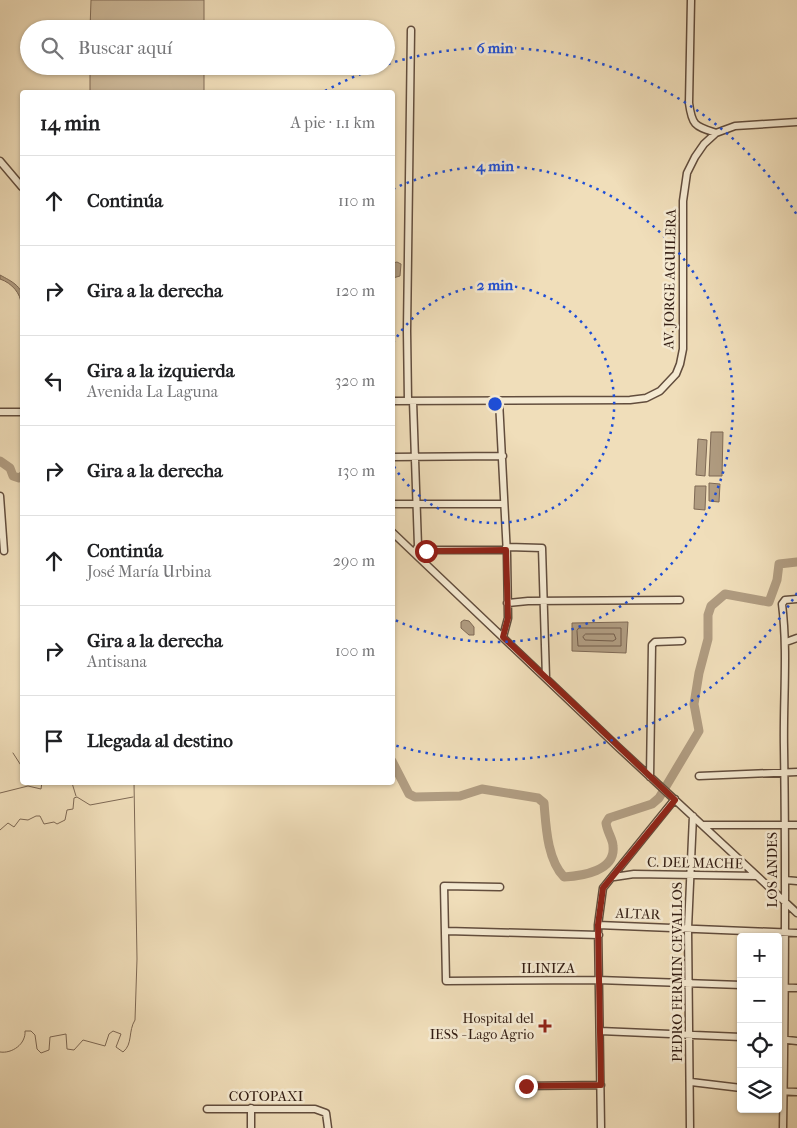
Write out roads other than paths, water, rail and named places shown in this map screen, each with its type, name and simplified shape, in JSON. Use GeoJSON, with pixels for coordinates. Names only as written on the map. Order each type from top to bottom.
{"type":"FeatureCollection","features":[{"type":"Feature","properties":{"kind":"street"},"geometry":{"type":"LineString","coordinates":[[691,0],[689,103],[692,119],[699,128],[716,133]]}},
{"type":"Feature","properties":{"kind":"street"},"geometry":{"type":"LineString","coordinates":[[411,30],[407,331],[414,457],[416,552]]}},
{"type":"Feature","properties":{"kind":"street","name":"AV. JORGE AGUILERA"},"geometry":{"type":"LineString","coordinates":[[395,401],[630,400],[646,398],[660,391],[676,374],[683,349],[684,184],[695,157],[704,144],[716,133],[736,126],[797,122]]}},
{"type":"Feature","properties":{"kind":"street"},"geometry":{"type":"LineString","coordinates":[[0,160],[20,185]]}},
{"type":"Feature","properties":{"kind":"street"},"geometry":{"type":"LineString","coordinates":[[499,401],[503,456],[508,618],[503,637]]}},
{"type":"Feature","properties":{"kind":"street"},"geometry":{"type":"LineString","coordinates":[[0,412],[20,412]]}},
{"type":"Feature","properties":{"kind":"street"},"geometry":{"type":"LineString","coordinates":[[395,457],[503,456]]}},
{"type":"Feature","properties":{"kind":"street"},"geometry":{"type":"LineString","coordinates":[[0,496],[4,551]]}},
{"type":"Feature","properties":{"kind":"street"},"geometry":{"type":"LineString","coordinates":[[395,504],[503,504]]}},
{"type":"Feature","properties":{"kind":"street"},"geometry":{"type":"LineString","coordinates":[[395,534],[416,552],[650,777],[797,913]]}},
{"type":"Feature","properties":{"kind":"street"},"geometry":{"type":"LineString","coordinates":[[416,552],[542,548],[546,678]]}},
{"type":"Feature","properties":{"kind":"street","name":"LOS ANDES"},"geometry":{"type":"LineString","coordinates":[[782,978],[785,901],[784,708],[786,642],[783,602],[786,599],[797,599]]}},
{"type":"Feature","properties":{"kind":"street"},"geometry":{"type":"LineString","coordinates":[[507,603],[680,600]]}},
{"type":"Feature","properties":{"kind":"street"},"geometry":{"type":"LineString","coordinates":[[786,642],[797,638]]}},
{"type":"Feature","properties":{"kind":"street"},"geometry":{"type":"LineString","coordinates":[[650,777],[652,646],[654,642],[682,641]]}},
{"type":"Feature","properties":{"kind":"street"},"geometry":{"type":"LineString","coordinates":[[699,776],[797,772]]}},
{"type":"Feature","properties":{"kind":"street"},"geometry":{"type":"LineString","coordinates":[[601,1128],[598,925],[603,888],[672,797]]}},
{"type":"Feature","properties":{"kind":"street","name":"PEDRO FERMIN CEVALLOS"},"geometry":{"type":"LineString","coordinates":[[690,1128],[688,928],[693,816]]}},
{"type":"Feature","properties":{"kind":"street"},"geometry":{"type":"LineString","coordinates":[[703,825],[797,825]]}},
{"type":"Feature","properties":{"kind":"street","name":"C. DEL MACHE"},"geometry":{"type":"LineString","coordinates":[[613,877],[624,874],[757,876]]}},
{"type":"Feature","properties":{"kind":"street"},"geometry":{"type":"LineString","coordinates":[[785,880],[797,881]]}},
{"type":"Feature","properties":{"kind":"street"},"geometry":{"type":"LineString","coordinates":[[500,888],[444,886],[446,931],[598,935]]}},
{"type":"Feature","properties":{"kind":"street","name":"ALTAR"},"geometry":{"type":"LineString","coordinates":[[598,925],[797,933]]}},
{"type":"Feature","properties":{"kind":"street","name":"ILINIZA"},"geometry":{"type":"LineString","coordinates":[[446,931],[446,981],[598,980],[737,984]]}},
{"type":"Feature","properties":{"kind":"street"},"geometry":{"type":"LineString","coordinates":[[782,987],[797,988]]}},
{"type":"Feature","properties":{"kind":"street"},"geometry":{"type":"LineString","coordinates":[[600,1031],[737,1037]]}},
{"type":"Feature","properties":{"kind":"street"},"geometry":{"type":"LineString","coordinates":[[782,1039],[797,1041]]}},
{"type":"Feature","properties":{"kind":"street"},"geometry":{"type":"LineString","coordinates":[[691,1082],[737,1088]]}},
{"type":"Feature","properties":{"kind":"street"},"geometry":{"type":"LineString","coordinates":[[526,1086],[601,1085]]}},
{"type":"Feature","properties":{"kind":"street"},"geometry":{"type":"LineString","coordinates":[[782,1092],[797,1092]]}},
{"type":"Feature","properties":{"kind":"street"},"geometry":{"type":"LineString","coordinates":[[251,1108],[251,1128]]}},
{"type":"Feature","properties":{"kind":"street","name":"COTOPAXI"},"geometry":{"type":"LineString","coordinates":[[207,1109],[315,1109],[324,1112],[327,1117],[328,1128]]}},
{"type":"Feature","properties":{"kind":"street","name":"LOS ANDES"},"geometry":{"type":"LineString","coordinates":[[782,1110],[783,1128]]}},
{"type":"Feature","properties":{"kind":"water"},"geometry":{"type":"Polygon","coordinates":[[[395,262],[401,264],[400,276],[395,277],[395,262]]]}},
{"type":"Feature","properties":{"kind":"water"},"geometry":{"type":"Polygon","coordinates":[[[0,275],[17,286],[20,289],[20,298],[15,289],[0,279],[0,275]]]}},
{"type":"Feature","properties":{"kind":"water"},"geometry":{"type":"Polygon","coordinates":[[[711,432],[723,432],[722,476],[709,476],[711,432]]]}},
{"type":"Feature","properties":{"kind":"water"},"geometry":{"type":"Polygon","coordinates":[[[698,439],[707,440],[705,476],[696,475],[698,439]]]}},
{"type":"Feature","properties":{"kind":"water"},"geometry":{"type":"Polygon","coordinates":[[[709,483],[720,484],[719,502],[709,501],[709,483]]]}},
{"type":"Feature","properties":{"kind":"water"},"geometry":{"type":"Polygon","coordinates":[[[695,486],[706,486],[705,510],[694,509],[695,486]]]}},
{"type":"Feature","properties":{"kind":"water"},"geometry":{"type":"Polygon","coordinates":[[[464,620],[469,621],[474,627],[474,635],[469,635],[461,628],[461,622],[464,620]]]}},
{"type":"Feature","properties":{"kind":"water"},"geometry":{"type":"Polygon","coordinates":[[[628,622],[626,653],[572,651],[572,623],[628,622]]]}},
{"type":"Feature","properties":{"kind":"waterway"},"geometry":{"type":"LineString","coordinates":[[0,461],[10,468],[13,476],[20,477]]}},
{"type":"Feature","properties":{"kind":"waterway"},"geometry":{"type":"LineString","coordinates":[[395,767],[409,794],[415,797],[460,796],[482,789],[538,798],[544,803],[551,852],[558,870],[564,877],[580,875],[604,867],[612,854],[613,843],[606,823],[609,818],[652,804],[659,798],[699,731],[694,704],[699,673],[708,639],[708,615],[711,606],[725,594],[769,602],[777,580],[779,564],[797,562]]}},
{"type":"Feature","properties":{"kind":"waterway"},"geometry":{"type":"LineString","coordinates":[[13,753],[20,764]]}},
{"type":"Feature","properties":{"kind":"waterway"},"geometry":{"type":"LineString","coordinates":[[0,793],[28,786],[41,789],[42,785]]}},
{"type":"Feature","properties":{"kind":"waterway"},"geometry":{"type":"LineString","coordinates":[[73,785],[76,796]]}},
{"type":"Feature","properties":{"kind":"waterway"},"geometry":{"type":"LineString","coordinates":[[0,1052],[13,1050],[21,1044],[25,1031],[31,1031],[35,1035],[37,1049],[41,1053],[49,1050],[50,1037],[66,1034],[67,1049],[74,1050],[83,1040],[105,1046],[109,1034],[113,1031],[121,1034],[116,1047],[123,1052],[126,1049],[135,1020],[137,959],[134,785]]}},
{"type":"Feature","properties":{"kind":"waterway"},"geometry":{"type":"LineString","coordinates":[[0,830],[8,823],[14,827],[20,819],[28,820],[36,816],[40,816],[44,824],[54,822],[57,824],[65,820],[67,810],[73,809],[74,798],[77,797],[90,805],[133,797]]}},
{"type":"Feature","properties":{"kind":"place","name":"Hospital del IESS - Lago Agrio"},"geometry":{"type":"Point","coordinates":[545,1026]}}]}
